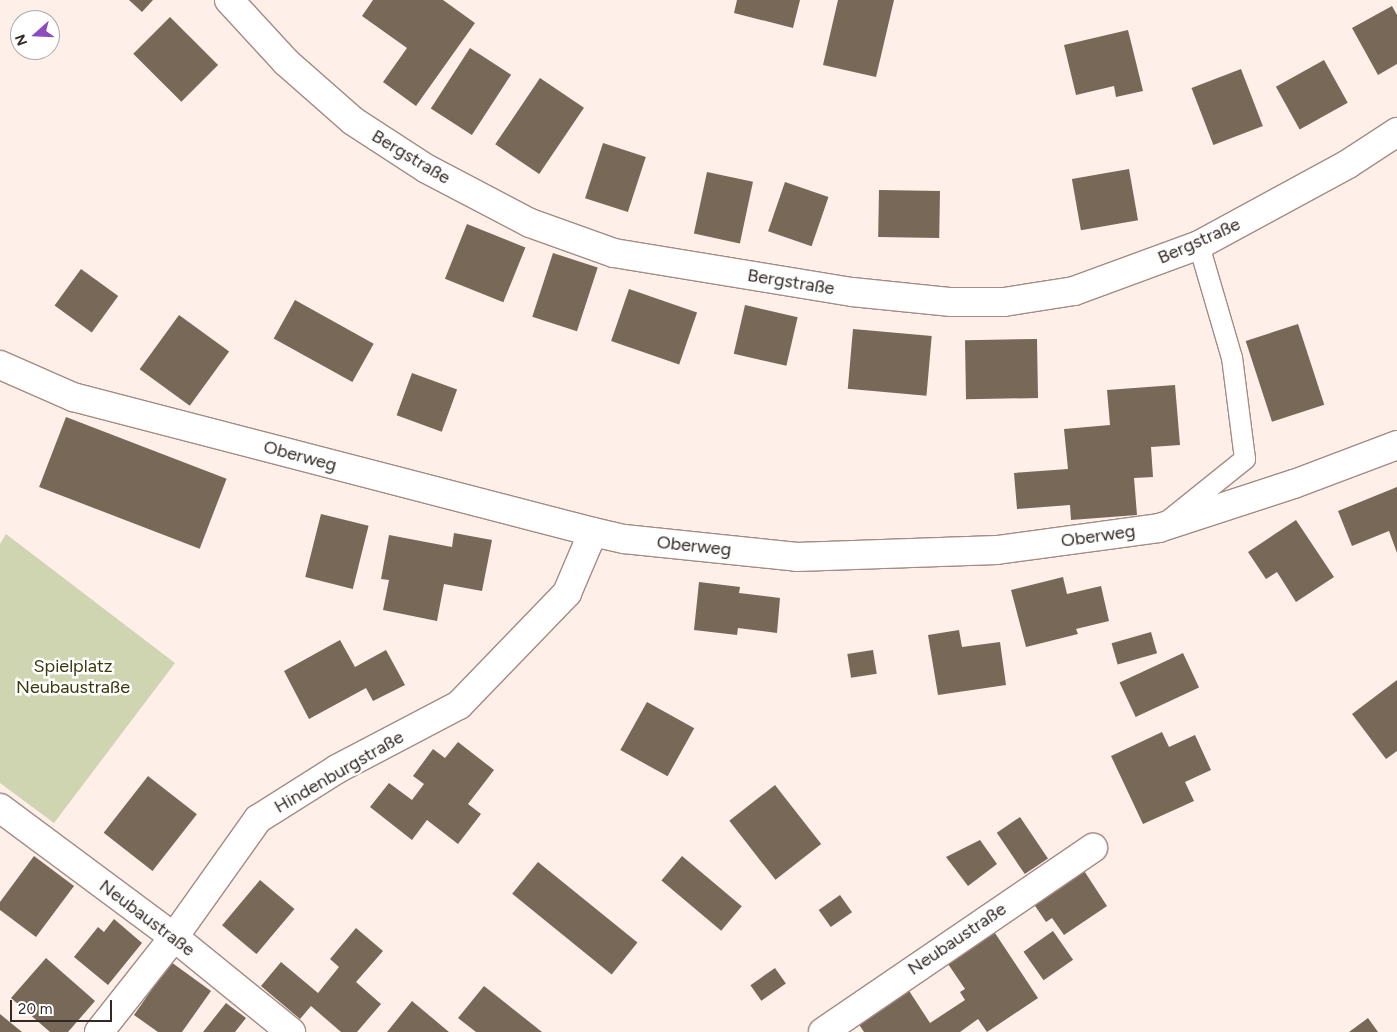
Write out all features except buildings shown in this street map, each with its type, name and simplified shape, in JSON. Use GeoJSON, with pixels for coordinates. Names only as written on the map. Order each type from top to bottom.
{"type":"FeatureCollection","features":[{"type":"Feature","properties":{"kind":"street","name":"Bergstraße"},"geometry":{"type":"LineString","coordinates":[[229,0],[286,62],[353,121],[427,169],[530,223],[614,253],[852,292],[951,302],[1004,302],[1074,291],[1199,245],[1348,164],[1397,132]]}},
{"type":"Feature","properties":{"kind":"street","name":"Oberweg"},"geometry":{"type":"LineString","coordinates":[[0,365],[74,397],[593,532],[624,539],[798,557],[997,550],[1159,528],[1294,484],[1397,445]]}},
{"type":"Feature","properties":{"kind":"street","name":"Hindenburgstraße"},"geometry":{"type":"LineString","coordinates":[[99,1032],[174,937],[258,819],[337,769],[459,705],[567,593],[593,532]]}},
{"type":"Feature","properties":{"kind":"street","name":"Neubaustraße"},"geometry":{"type":"LineString","coordinates":[[0,808],[174,937],[291,1032]]}},
{"type":"Feature","properties":{"kind":"street","name":"Neubaustraße"},"geometry":{"type":"LineString","coordinates":[[823,1032],[1093,848]]}},
{"type":"Feature","properties":{"kind":"lane"},"geometry":{"type":"LineString","coordinates":[[1159,528],[1245,459],[1232,358],[1199,245]]}},
{"type":"Feature","properties":{"kind":"green space","name":"Spielplatz Neubaustraße"},"geometry":{"type":"Polygon","coordinates":[[[6,534],[175,663],[54,823],[0,783],[0,544],[6,534]]]}}]}
